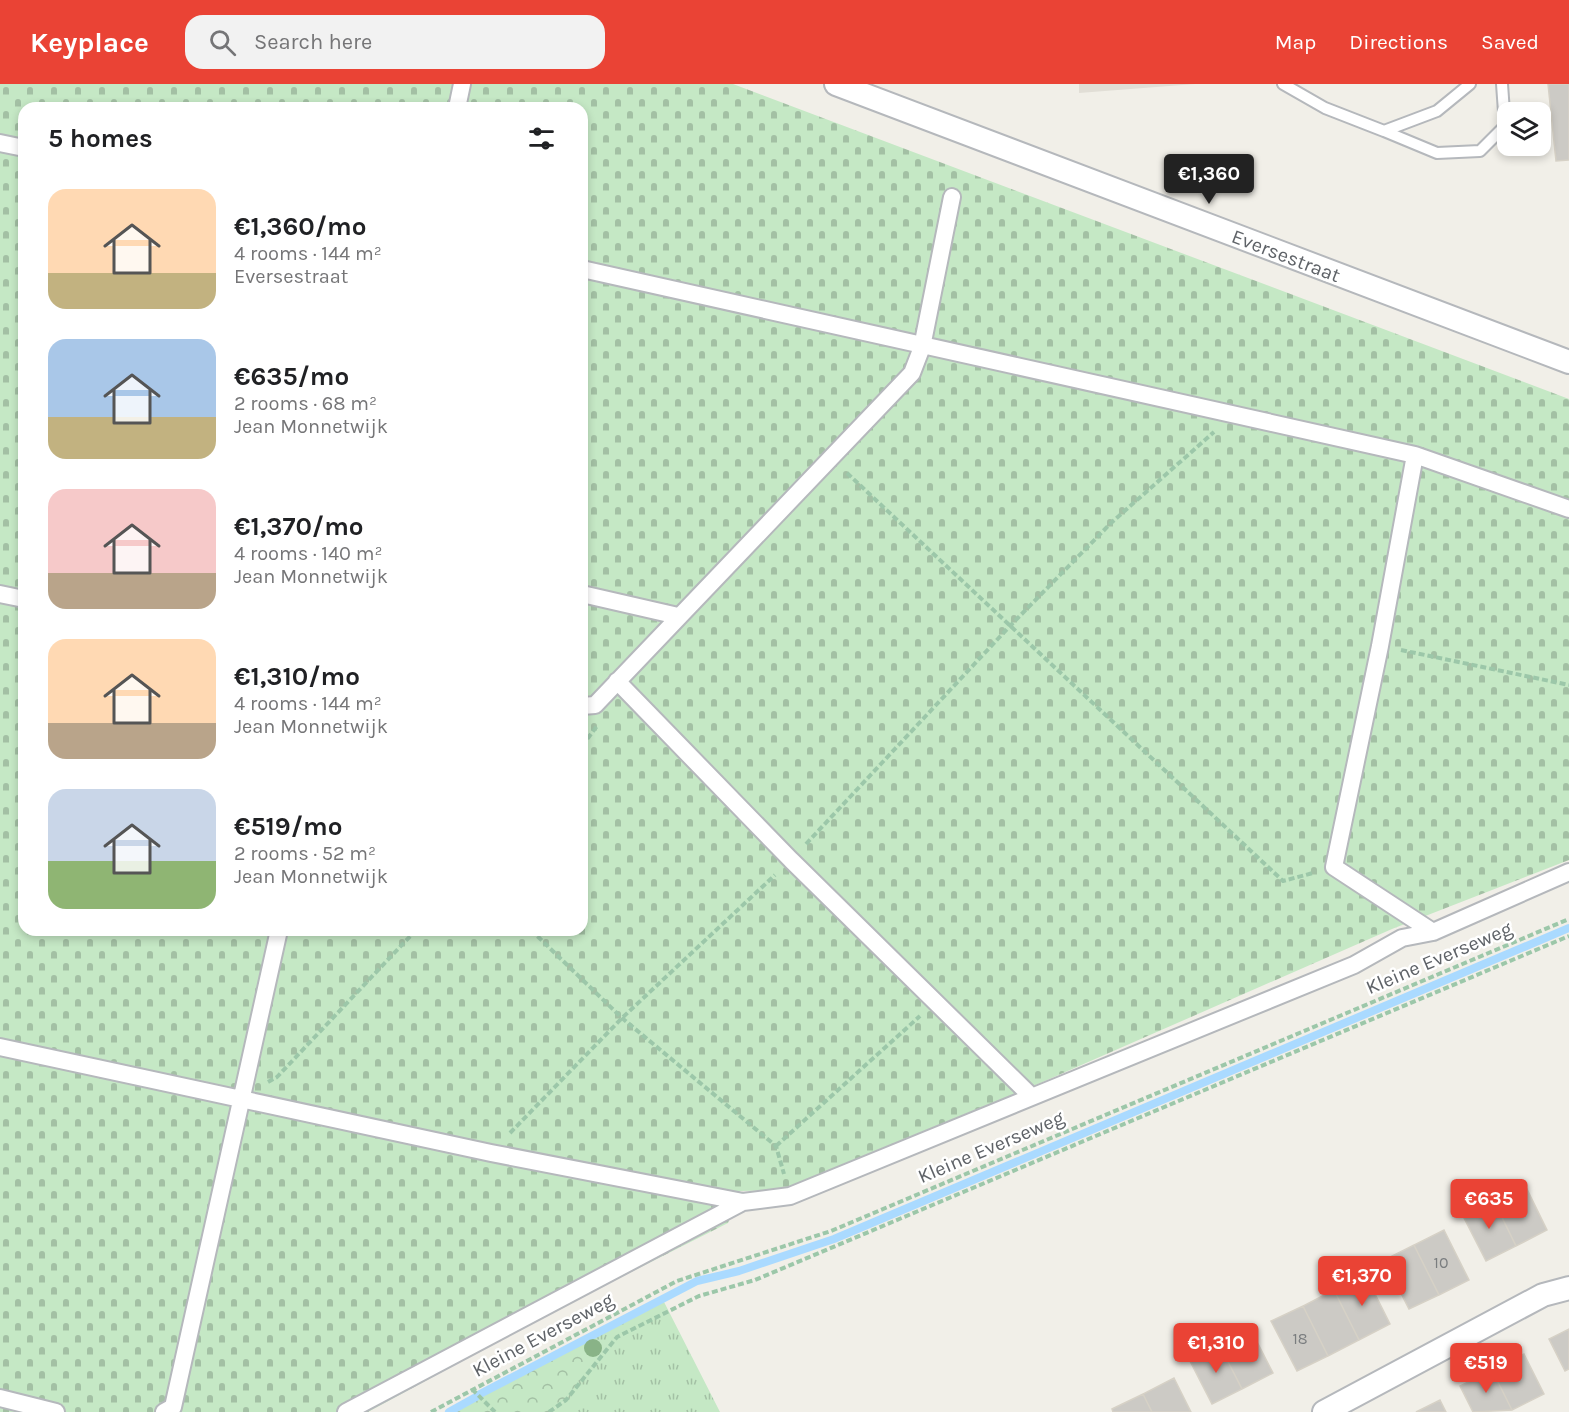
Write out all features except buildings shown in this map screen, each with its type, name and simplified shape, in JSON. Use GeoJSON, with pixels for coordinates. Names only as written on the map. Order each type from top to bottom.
{"type":"FeatureCollection","features":[{"type":"Feature","properties":{"kind":"street"},"geometry":{"type":"LineString","coordinates":[[458,102],[462,84]]}},
{"type":"Feature","properties":{"kind":"street","name":"Eversestraat"},"geometry":{"type":"LineString","coordinates":[[836,84],[1569,362]]}},
{"type":"Feature","properties":{"kind":"street"},"geometry":{"type":"LineString","coordinates":[[0,143],[18,147]]}},
{"type":"Feature","properties":{"kind":"street"},"geometry":{"type":"LineString","coordinates":[[588,706],[595,705],[912,373],[922,347],[952,197]]}},
{"type":"Feature","properties":{"kind":"street"},"geometry":{"type":"LineString","coordinates":[[588,270],[922,347],[1235,413],[1415,455],[1569,509]]}},
{"type":"Feature","properties":{"kind":"street"},"geometry":{"type":"LineString","coordinates":[[1415,455],[1380,646],[1334,867],[1433,932]]}},
{"type":"Feature","properties":{"kind":"street"},"geometry":{"type":"LineString","coordinates":[[0,594],[18,598]]}},
{"type":"Feature","properties":{"kind":"street"},"geometry":{"type":"LineString","coordinates":[[588,595],[678,616]]}},
{"type":"Feature","properties":{"kind":"street"},"geometry":{"type":"LineString","coordinates":[[617,681],[791,860],[1031,1096]]}},
{"type":"Feature","properties":{"kind":"street"},"geometry":{"type":"LineString","coordinates":[[0,1047],[491,1153],[742,1202],[790,1196],[1354,965],[1402,938],[1433,932],[1569,872]]}},
{"type":"Feature","properties":{"kind":"street"},"geometry":{"type":"LineString","coordinates":[[171,1410],[278,936]]}},
{"type":"Feature","properties":{"kind":"street"},"geometry":{"type":"LineString","coordinates":[[346,1412],[742,1202]]}},
{"type":"Feature","properties":{"kind":"street"},"geometry":{"type":"LineString","coordinates":[[1324,1412],[1543,1295],[1569,1288]]}},
{"type":"Feature","properties":{"kind":"street"},"geometry":{"type":"LineString","coordinates":[[0,1398],[56,1412]]}},
{"type":"Feature","properties":{"kind":"lane"},"geometry":{"type":"LineString","coordinates":[[1283,84],[1325,108],[1437,153],[1480,151],[1505,126],[1502,84]]}},
{"type":"Feature","properties":{"kind":"lane"},"geometry":{"type":"LineString","coordinates":[[1384,131],[1437,111],[1470,84]]}},
{"type":"Feature","properties":{"kind":"path"},"geometry":{"type":"LineString","coordinates":[[491,1153],[622,1018],[791,860],[1009,627],[1111,523],[1235,413]]}},
{"type":"Feature","properties":{"kind":"path"},"geometry":{"type":"LineString","coordinates":[[830,457],[1283,882],[1334,867]]}},
{"type":"Feature","properties":{"kind":"path"},"geometry":{"type":"LineString","coordinates":[[1380,646],[1569,685]]}},
{"type":"Feature","properties":{"kind":"path","name":"Kleine Everseweg"},"geometry":{"type":"LineString","coordinates":[[431,1412],[695,1273],[737,1263],[831,1231],[1569,919]]}},
{"type":"Feature","properties":{"kind":"path"},"geometry":{"type":"LineString","coordinates":[[240,1100],[277,1077],[410,936]]}},
{"type":"Feature","properties":{"kind":"path"},"geometry":{"type":"LineString","coordinates":[[537,936],[622,1018],[776,1146],[790,1196]]}},
{"type":"Feature","properties":{"kind":"path"},"geometry":{"type":"LineString","coordinates":[[549,1412],[566,1400],[617,1336],[699,1296],[755,1280],[1569,936]]}},
{"type":"Feature","properties":{"kind":"path"},"geometry":{"type":"LineString","coordinates":[[776,1146],[936,1002]]}},
{"type":"Feature","properties":{"kind":"path"},"geometry":{"type":"LineString","coordinates":[[472,1389],[495,1412]]}},
{"type":"Feature","properties":{"kind":"shaded area"},"geometry":{"type":"Polygon","coordinates":[[[1079,84],[1195,84],[1079,93],[1079,84]]]}},
{"type":"Feature","properties":{"kind":"green space"},"geometry":{"type":"Polygon","coordinates":[[[0,84],[733,84],[1569,399],[1569,860],[1392,929],[1038,1084],[780,1190],[740,1191],[728,1223],[558,1309],[368,1412],[0,1412],[0,84]]]}},
{"type":"Feature","properties":{"kind":"green space"},"geometry":{"type":"Polygon","coordinates":[[[1569,926],[1569,931],[835,1240],[740,1273],[698,1283],[663,1300],[720,1412],[549,1412],[566,1400],[594,1337],[592,1333],[697,1279],[739,1269],[833,1237],[1569,926]]]}},
{"type":"Feature","properties":{"kind":"green space"},"geometry":{"type":"Polygon","coordinates":[[[594,1337],[598,1350],[566,1400],[549,1412],[449,1412],[594,1337]]]}},
{"type":"Feature","properties":{"kind":"waterway"},"geometry":{"type":"LineString","coordinates":[[480,1394],[697,1281],[739,1271],[834,1239],[1569,928]]}},
{"type":"Feature","properties":{"kind":"waterway"},"geometry":{"type":"LineString","coordinates":[[449,1412],[476,1397]]}}]}
